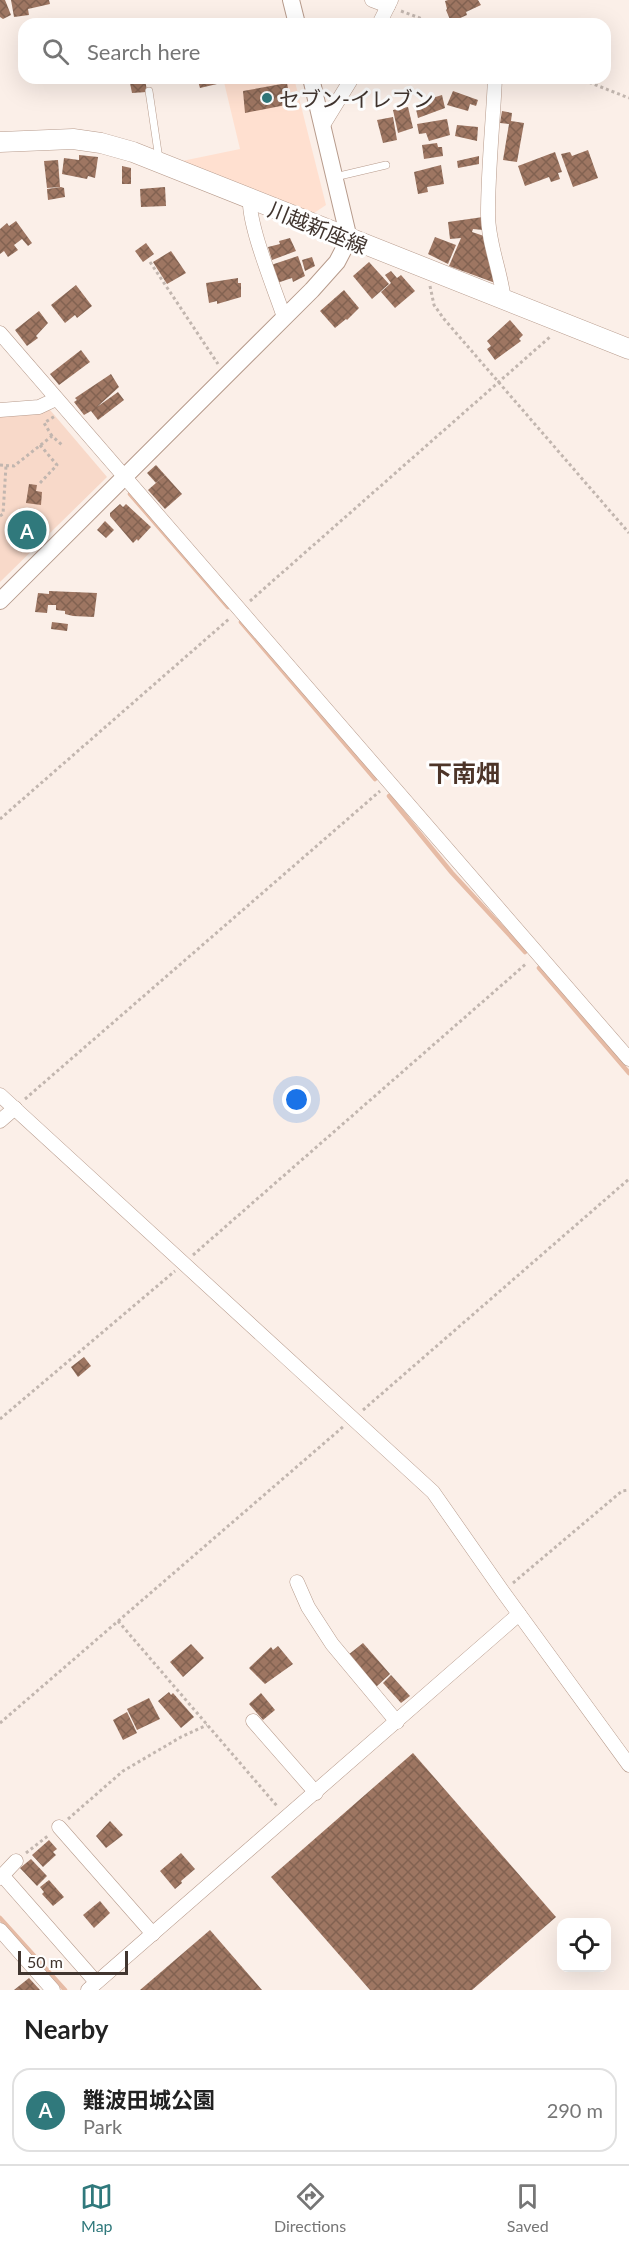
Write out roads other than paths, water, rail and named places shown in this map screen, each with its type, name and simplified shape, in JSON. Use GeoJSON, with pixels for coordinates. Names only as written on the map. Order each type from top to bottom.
{"type":"FeatureCollection","features":[{"type":"Feature","properties":{"kind":"main road","name":"川越新座線"},"geometry":{"type":"LineString","coordinates":[[0,141],[73,139],[92,141],[159,162],[430,272],[629,349]]}},
{"type":"Feature","properties":{"kind":"street"},"geometry":{"type":"LineString","coordinates":[[291,0],[296,18]]}},
{"type":"Feature","properties":{"kind":"street"},"geometry":{"type":"LineString","coordinates":[[372,0],[390,3],[382,18]]}},
{"type":"Feature","properties":{"kind":"street"},"geometry":{"type":"LineString","coordinates":[[0,601],[312,290],[337,262],[349,239],[313,84]]}},
{"type":"Feature","properties":{"kind":"street"},"geometry":{"type":"LineString","coordinates":[[323,125],[348,84]]}},
{"type":"Feature","properties":{"kind":"street"},"geometry":{"type":"LineString","coordinates":[[495,84],[488,215],[491,243],[504,301]]}},
{"type":"Feature","properties":{"kind":"street"},"geometry":{"type":"LineString","coordinates":[[250,199],[255,228],[284,317]]}},
{"type":"Feature","properties":{"kind":"street"},"geometry":{"type":"LineString","coordinates":[[0,333],[629,1059]]}},
{"type":"Feature","properties":{"kind":"street"},"geometry":{"type":"LineString","coordinates":[[0,410],[39,407],[56,399]]}},
{"type":"Feature","properties":{"kind":"street"},"geometry":{"type":"LineString","coordinates":[[0,1095],[433,1492],[629,1765]]}},
{"type":"Feature","properties":{"kind":"street"},"geometry":{"type":"LineString","coordinates":[[0,1121],[15,1108]]}},
{"type":"Feature","properties":{"kind":"street"},"geometry":{"type":"LineString","coordinates":[[297,1582],[308,1607],[332,1644],[397,1722]]}},
{"type":"Feature","properties":{"kind":"street"},"geometry":{"type":"LineString","coordinates":[[16,1861],[1,1877],[92,1986],[519,1614]]}},
{"type":"Feature","properties":{"kind":"street"},"geometry":{"type":"LineString","coordinates":[[253,1721],[316,1793]]}},
{"type":"Feature","properties":{"kind":"street"},"geometry":{"type":"LineString","coordinates":[[59,1827],[153,1934]]}},
{"type":"Feature","properties":{"kind":"street"},"geometry":{"type":"LineString","coordinates":[[0,1930],[53,1990]]}},
{"type":"Feature","properties":{"kind":"lane"},"geometry":{"type":"LineString","coordinates":[[149,91],[159,162]]}},
{"type":"Feature","properties":{"kind":"lane"},"geometry":{"type":"LineString","coordinates":[[335,177],[386,165]]}},
{"type":"Feature","properties":{"kind":"waterway"},"geometry":{"type":"LineString","coordinates":[[130,494],[228,607]]}},
{"type":"Feature","properties":{"kind":"waterway"},"geometry":{"type":"LineString","coordinates":[[241,622],[375,779]]}},
{"type":"Feature","properties":{"kind":"waterway"},"geometry":{"type":"LineString","coordinates":[[389,796],[452,873],[525,952]]}},
{"type":"Feature","properties":{"kind":"waterway"},"geometry":{"type":"LineString","coordinates":[[539,968],[629,1073]]}},
{"type":"Feature","properties":{"kind":"waterway"},"geometry":{"type":"LineString","coordinates":[[0,1918],[65,1990]]}},
{"type":"Feature","properties":{"kind":"place","name":"セブン-イレブン"},"geometry":{"type":"Point","coordinates":[267,98]}},
{"type":"Feature","properties":{"kind":"place","name":"難波田城公園"},"geometry":{"type":"Point","coordinates":[27,530]}},
{"type":"Feature","properties":{"kind":"district","name":"下南畑"},"geometry":{"type":"Point","coordinates":[464,772]}}]}
